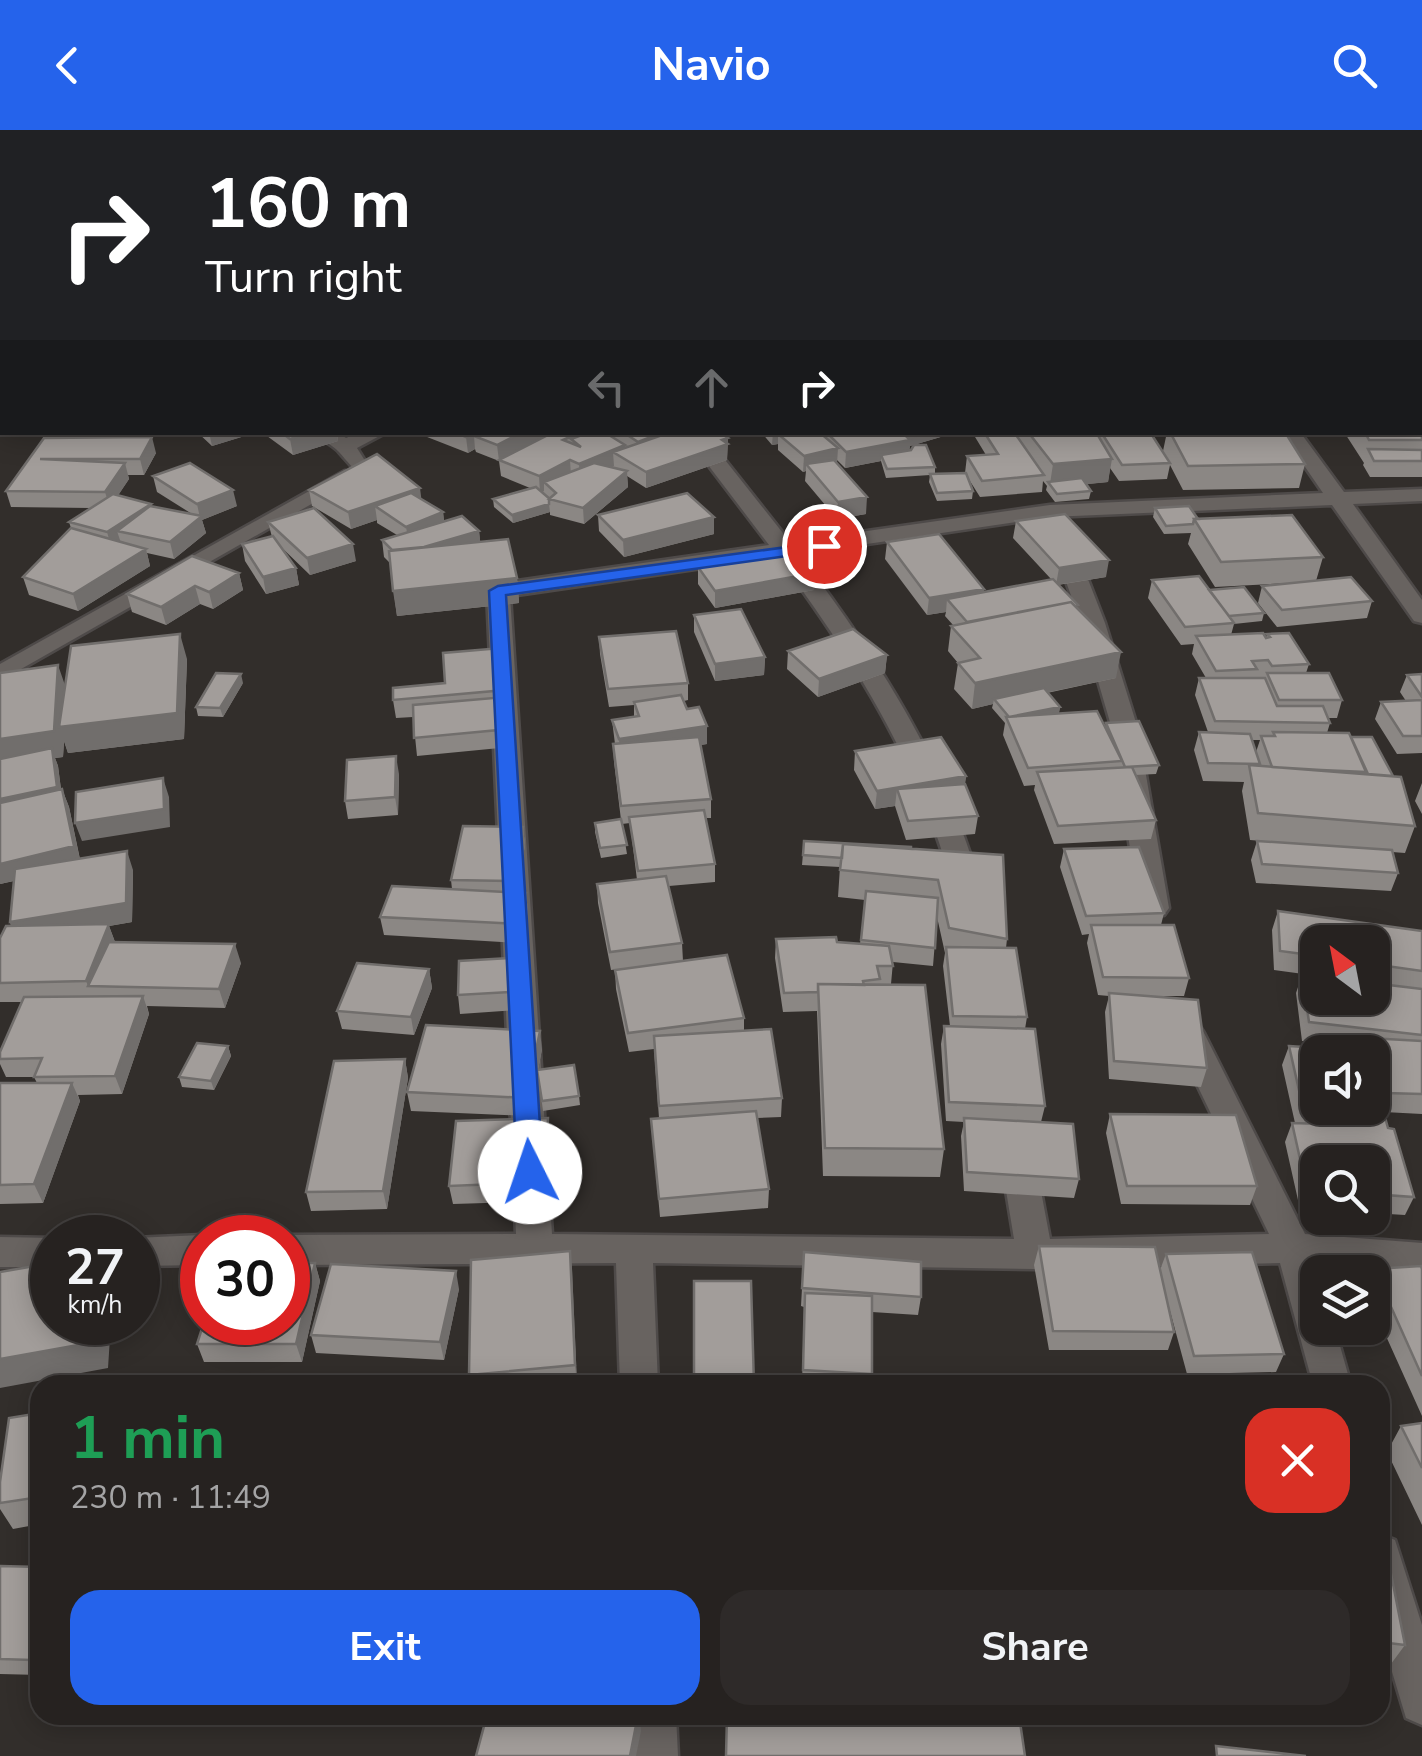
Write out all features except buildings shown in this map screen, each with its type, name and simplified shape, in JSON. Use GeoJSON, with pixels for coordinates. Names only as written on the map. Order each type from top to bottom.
{"type":"FeatureCollection","features":[{"type":"Feature","properties":{"kind":"street"},"geometry":{"type":"LineString","coordinates":[[327,435],[344,446],[360,468],[416,503]]}},
{"type":"Feature","properties":{"kind":"street"},"geometry":{"type":"LineString","coordinates":[[344,446],[371,435]]}},
{"type":"Feature","properties":{"kind":"street"},"geometry":{"type":"LineString","coordinates":[[694,435],[786,552],[902,722],[960,846],[974,919]]}},
{"type":"Feature","properties":{"kind":"street"},"geometry":{"type":"LineString","coordinates":[[1292,435],[1422,616]]}},
{"type":"Feature","properties":{"kind":"street"},"geometry":{"type":"LineString","coordinates":[[0,674],[360,468]]}},
{"type":"Feature","properties":{"kind":"street"},"geometry":{"type":"LineString","coordinates":[[498,591],[1050,511],[1338,496],[1422,496]]}},
{"type":"Feature","properties":{"kind":"street"},"geometry":{"type":"LineString","coordinates":[[1050,511],[1094,624],[1125,729],[1158,935]]}},
{"type":"Feature","properties":{"kind":"street"},"geometry":{"type":"LineString","coordinates":[[475,564],[498,591],[535,1248]]}},
{"type":"Feature","properties":{"kind":"street"},"geometry":{"type":"LineString","coordinates":[[1176,1008],[1294,1248],[1329,1375]]}},
{"type":"Feature","properties":{"kind":"street"},"geometry":{"type":"LineString","coordinates":[[1011,1122],[1035,1254]]}},
{"type":"Feature","properties":{"kind":"street"},"geometry":{"type":"LineString","coordinates":[[634,1248],[640,1375]]}},
{"type":"Feature","properties":{"kind":"street"},"geometry":{"type":"LineString","coordinates":[[310,1250],[634,1248],[1035,1254],[1294,1248],[1422,1258]]}},
{"type":"Feature","properties":{"kind":"street"},"geometry":{"type":"LineString","coordinates":[[0,1252],[30,1252]]}},
{"type":"Feature","properties":{"kind":"street"},"geometry":{"type":"LineString","coordinates":[[1390,1589],[1422,1702]]}},
{"type":"Feature","properties":{"kind":"street"},"geometry":{"type":"LineString","coordinates":[[653,1725],[655,1756]]}},
{"type":"Feature","properties":{"kind":"route"},"geometry":{"type":"LineString","coordinates":[[530,1172],[508,831],[498,591],[824,546]]}}]}
